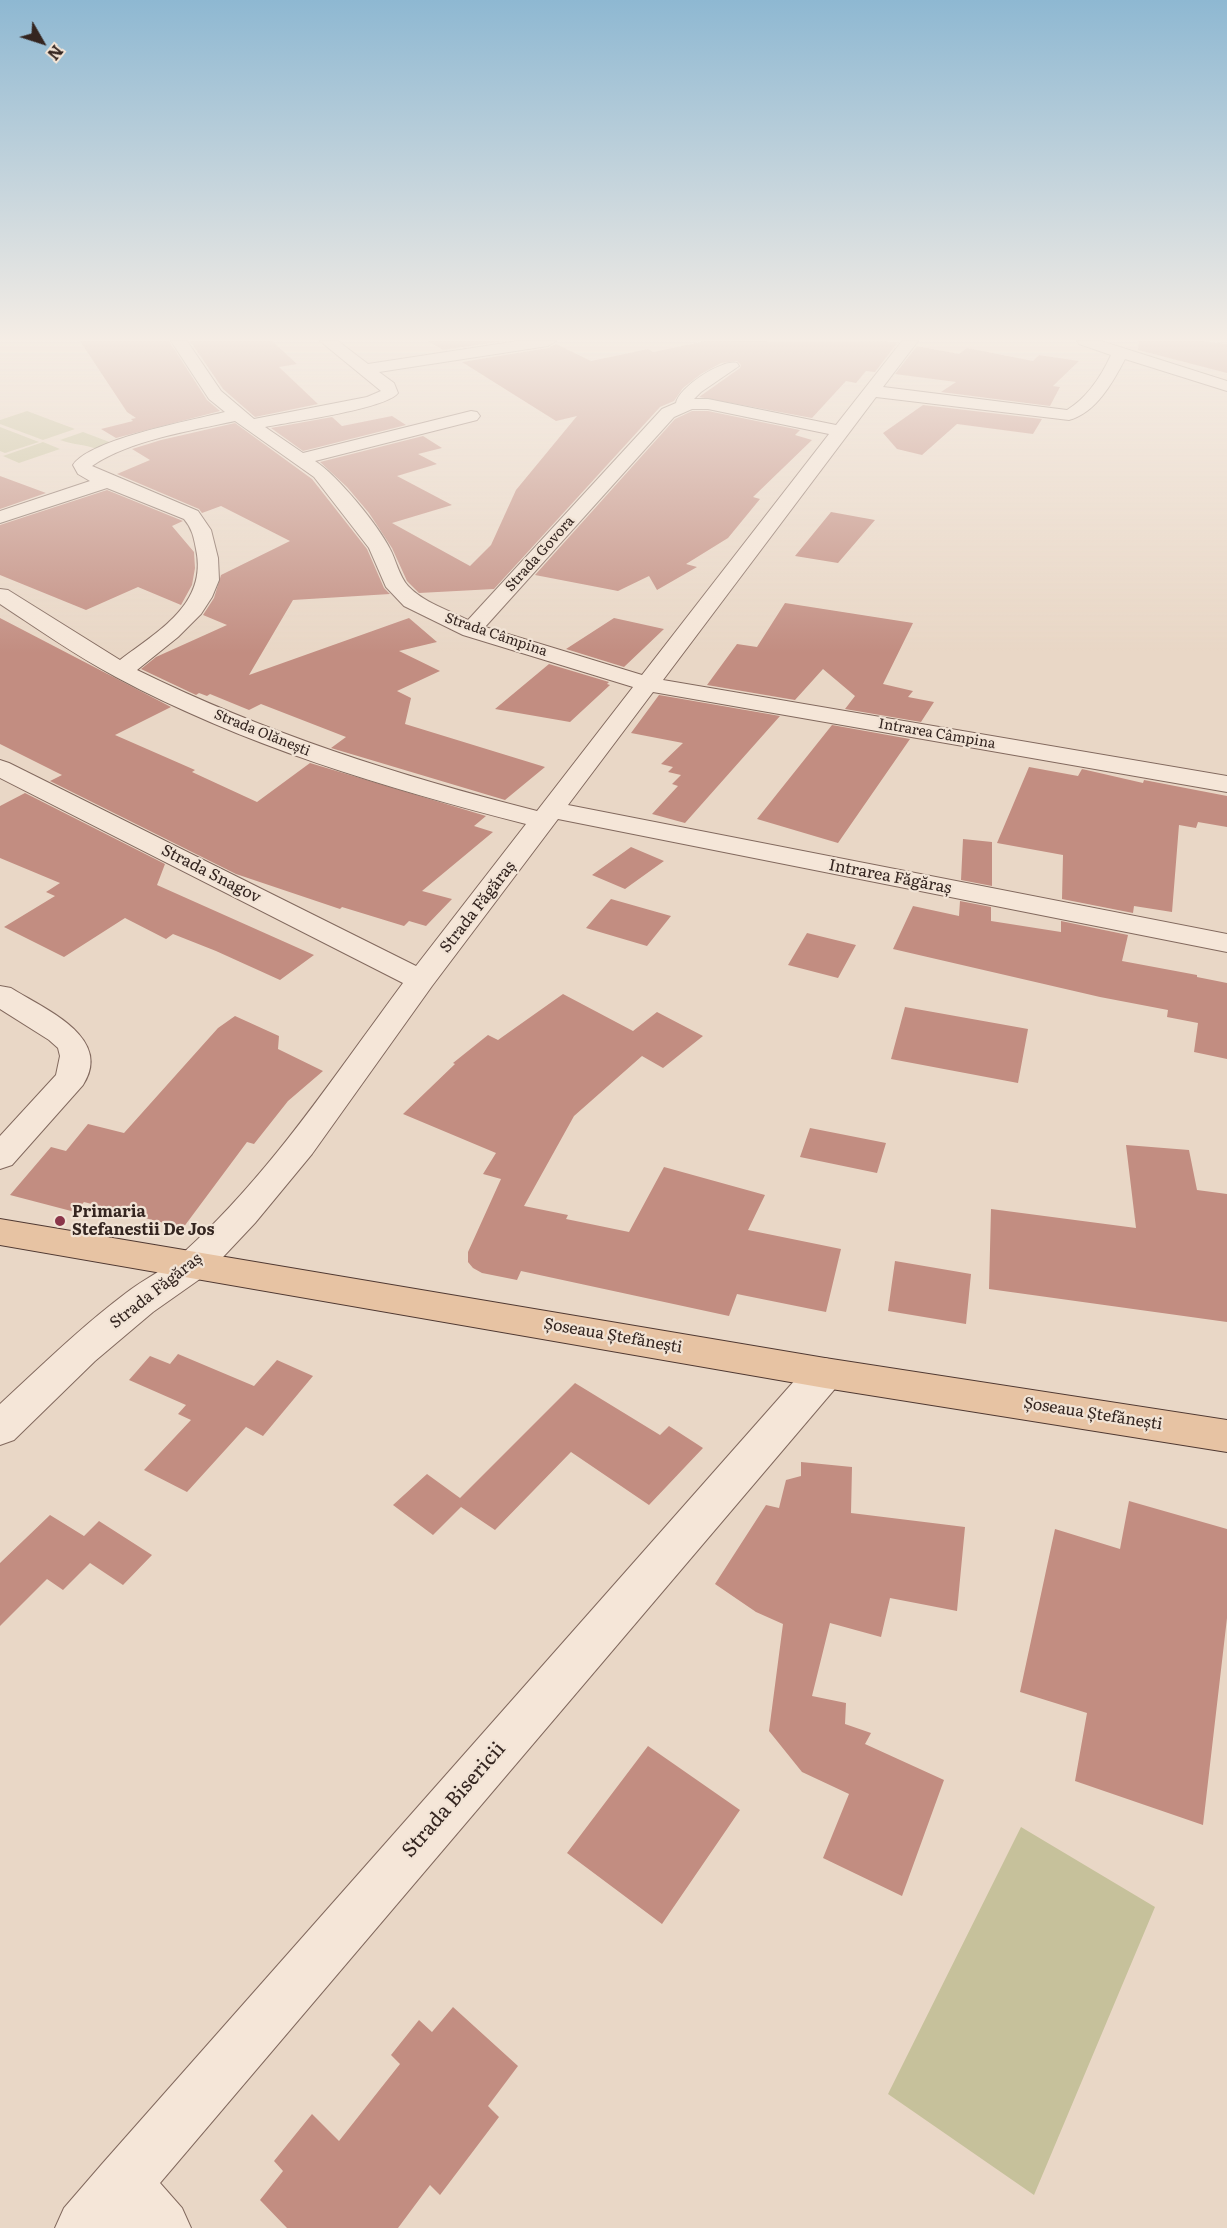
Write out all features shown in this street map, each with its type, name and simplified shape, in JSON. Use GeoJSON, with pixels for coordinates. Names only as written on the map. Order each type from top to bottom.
{"type":"FeatureCollection","features":[{"type":"Feature","properties":{"kind":"main road","name":"Șoseaua Ștefănești"},"geometry":{"type":"LineString","coordinates":[[0,1232],[825,1373],[1227,1436]]}},
{"type":"Feature","properties":{"kind":"street"},"geometry":{"type":"LineString","coordinates":[[121,670],[188,613],[201,598],[208,585],[210,570],[200,524],[191,516],[85,470],[82,465],[86,461],[127,445]]}},
{"type":"Feature","properties":{"kind":"street","name":"Strada Câmpina"},"geometry":{"type":"LineString","coordinates":[[280,445],[321,473],[354,512],[379,547],[397,587],[412,601],[471,630],[646,684]]}},
{"type":"Feature","properties":{"kind":"street"},"geometry":{"type":"LineString","coordinates":[[301,459],[356,445]]}},
{"type":"Feature","properties":{"kind":"street","name":"Strada Govora"},"geometry":{"type":"LineString","coordinates":[[471,630],[638,445]]}},
{"type":"Feature","properties":{"kind":"street","name":"Strada Făgăraș"},"geometry":{"type":"LineString","coordinates":[[0,1429],[90,1344],[140,1302],[194,1265],[243,1214],[300,1146],[421,980],[549,815],[828,445]]}},
{"type":"Feature","properties":{"kind":"street"},"geometry":{"type":"LineString","coordinates":[[0,517],[109,481]]}},
{"type":"Feature","properties":{"kind":"street","name":"Strada Olănești"},"geometry":{"type":"LineString","coordinates":[[0,595],[121,670],[178,699],[303,750],[394,780],[549,815]]}},
{"type":"Feature","properties":{"kind":"street","name":"Intrarea Câmpina"},"geometry":{"type":"LineString","coordinates":[[646,684],[1227,784]]}},
{"type":"Feature","properties":{"kind":"street","name":"Strada Snagov"},"geometry":{"type":"LineString","coordinates":[[0,768],[421,980]]}},
{"type":"Feature","properties":{"kind":"street","name":"Intrarea Făgăraș"},"geometry":{"type":"LineString","coordinates":[[549,815],[1227,944]]}},
{"type":"Feature","properties":{"kind":"street"},"geometry":{"type":"LineString","coordinates":[[0,995],[60,1033],[72,1044],[76,1056],[72,1078],[0,1157]]}},
{"type":"Feature","properties":{"kind":"street","name":"Strada Bisericii"},"geometry":{"type":"LineString","coordinates":[[84,2228],[825,1373]]}},
{"type":"Feature","properties":{"kind":"street"},"geometry":{"type":"LineString","coordinates":[[122,2184],[162,2228]]}},
{"type":"Feature","properties":{"kind":"shaded area"},"geometry":{"type":"Polygon","coordinates":[[[0,445],[30,445],[5,453],[0,451],[0,445]]]}},
{"type":"Feature","properties":{"kind":"shaded area"},"geometry":{"type":"Polygon","coordinates":[[[35,445],[50,445],[60,449],[19,463],[3,456],[35,445]]]}},
{"type":"Feature","properties":{"kind":"shaded area"},"geometry":{"type":"Polygon","coordinates":[[[81,445],[107,445],[97,449],[81,445]]]}},
{"type":"Feature","properties":{"kind":"shaded area"},"geometry":{"type":"Polygon","coordinates":[[[1021,1827],[1155,1907],[1034,2195],[888,2094],[1021,1827]]]}},
{"type":"Feature","properties":{"kind":"building"},"geometry":{"type":"Polygon","coordinates":[[[145,445],[265,445],[312,479],[367,549],[384,588],[390,594],[293,600],[249,675],[409,618],[437,642],[399,651],[440,671],[397,691],[411,698],[405,724],[545,767],[505,800],[331,748],[346,737],[261,704],[249,710],[210,694],[196,695],[141,669],[156,657],[227,625],[203,615],[214,598],[221,575],[290,541],[221,506],[202,513],[199,509],[117,474],[150,460],[132,449],[145,445]]]}},
{"type":"Feature","properties":{"kind":"building"},"geometry":{"type":"Polygon","coordinates":[[[295,445],[327,445],[303,451],[295,445]]]}},
{"type":"Feature","properties":{"kind":"building"},"geometry":{"type":"Polygon","coordinates":[[[387,445],[437,445],[442,448],[418,454],[437,464],[397,476],[452,505],[392,523],[470,566],[491,545],[516,490],[553,445],[625,445],[494,589],[419,593],[407,581],[392,548],[369,513],[347,487],[320,462],[387,445]]]}},
{"type":"Feature","properties":{"kind":"building"},"geometry":{"type":"Polygon","coordinates":[[[652,445],[807,445],[753,497],[760,499],[728,538],[686,564],[697,567],[657,590],[649,576],[618,591],[535,575],[652,445]]]}},
{"type":"Feature","properties":{"kind":"building"},"geometry":{"type":"Polygon","coordinates":[[[893,445],[933,445],[922,455],[897,449],[893,445]]]}},
{"type":"Feature","properties":{"kind":"building"},"geometry":{"type":"Polygon","coordinates":[[[0,476],[46,493],[0,509],[0,476]]]}},
{"type":"Feature","properties":{"kind":"building"},"geometry":{"type":"Polygon","coordinates":[[[107,490],[183,521],[172,526],[194,552],[195,568],[192,585],[181,605],[138,587],[86,610],[0,575],[0,525],[107,490]]]}},
{"type":"Feature","properties":{"kind":"building"},"geometry":{"type":"Polygon","coordinates":[[[831,512],[875,520],[838,563],[795,556],[831,512]]]}},
{"type":"Feature","properties":{"kind":"building"},"geometry":{"type":"Polygon","coordinates":[[[785,603],[913,623],[883,684],[913,691],[908,697],[934,702],[921,722],[845,709],[855,696],[823,669],[795,700],[707,685],[737,644],[757,647],[785,603]]]}},
{"type":"Feature","properties":{"kind":"building"},"geometry":{"type":"Polygon","coordinates":[[[0,618],[171,707],[115,735],[195,770],[192,772],[257,802],[310,763],[486,816],[474,826],[493,832],[422,891],[452,899],[426,926],[409,921],[404,926],[342,907],[340,909],[236,874],[50,781],[62,775],[0,744],[0,618]]]}},
{"type":"Feature","properties":{"kind":"building"},"geometry":{"type":"Polygon","coordinates":[[[614,618],[664,629],[624,667],[566,649],[614,618]]]}},
{"type":"Feature","properties":{"kind":"building"},"geometry":{"type":"Polygon","coordinates":[[[549,664],[609,682],[607,684],[610,685],[570,722],[495,709],[549,664]]]}},
{"type":"Feature","properties":{"kind":"building"},"geometry":{"type":"Polygon","coordinates":[[[659,695],[780,716],[685,823],[652,814],[678,786],[672,784],[681,775],[668,772],[673,767],[661,764],[683,743],[631,733],[659,695]]]}},
{"type":"Feature","properties":{"kind":"building"},"geometry":{"type":"Polygon","coordinates":[[[832,725],[910,739],[838,843],[757,819],[832,725]]]}},
{"type":"Feature","properties":{"kind":"building"},"geometry":{"type":"Polygon","coordinates":[[[1029,767],[1078,776],[1082,769],[1143,783],[1144,780],[1227,796],[1227,827],[1198,822],[1196,828],[1179,825],[1172,912],[1134,906],[1133,913],[1062,899],[1063,855],[997,843],[1029,767]]]}},
{"type":"Feature","properties":{"kind":"building"},"geometry":{"type":"Polygon","coordinates":[[[25,793],[165,864],[157,885],[314,955],[280,980],[173,934],[166,939],[125,918],[64,957],[4,927],[55,896],[46,892],[60,883],[0,858],[0,806],[25,793]]]}},
{"type":"Feature","properties":{"kind":"building"},"geometry":{"type":"Polygon","coordinates":[[[963,839],[992,842],[992,886],[961,880],[963,839]]]}},
{"type":"Feature","properties":{"kind":"building"},"geometry":{"type":"Polygon","coordinates":[[[631,847],[664,861],[625,889],[592,875],[631,847]]]}},
{"type":"Feature","properties":{"kind":"building"},"geometry":{"type":"Polygon","coordinates":[[[611,899],[671,916],[647,946],[586,928],[611,899]]]}},
{"type":"Feature","properties":{"kind":"building"},"geometry":{"type":"Polygon","coordinates":[[[960,901],[991,907],[991,921],[1061,932],[1061,921],[1128,935],[1122,961],[1227,983],[1227,1059],[1194,1052],[1198,1023],[1167,1017],[1168,1010],[1100,997],[893,949],[913,906],[959,916],[960,901]]]}},
{"type":"Feature","properties":{"kind":"building"},"geometry":{"type":"Polygon","coordinates":[[[807,933],[856,945],[838,978],[788,965],[807,933]]]}},
{"type":"Feature","properties":{"kind":"building"},"geometry":{"type":"Polygon","coordinates":[[[563,994],[633,1031],[657,1012],[703,1036],[663,1068],[642,1056],[574,1116],[524,1206],[568,1215],[566,1219],[629,1232],[664,1167],[765,1195],[748,1230],[841,1249],[826,1312],[737,1294],[729,1316],[521,1271],[517,1280],[482,1273],[468,1262],[468,1252],[501,1179],[483,1174],[496,1153],[403,1114],[455,1064],[453,1063],[488,1035],[498,1040],[563,994]]]}},
{"type":"Feature","properties":{"kind":"building"},"geometry":{"type":"Polygon","coordinates":[[[905,1007],[1028,1029],[1018,1083],[891,1059],[905,1007]]]}},
{"type":"Feature","properties":{"kind":"building"},"geometry":{"type":"Polygon","coordinates":[[[235,1016],[279,1036],[278,1049],[323,1071],[288,1101],[254,1144],[247,1142],[183,1228],[84,1202],[75,1212],[10,1195],[51,1147],[66,1151],[88,1124],[124,1133],[218,1028],[235,1016]]]}},
{"type":"Feature","properties":{"kind":"building"},"geometry":{"type":"Polygon","coordinates":[[[810,1128],[886,1143],[877,1173],[800,1157],[810,1128]]]}},
{"type":"Feature","properties":{"kind":"building"},"geometry":{"type":"Polygon","coordinates":[[[1126,1145],[1189,1150],[1197,1190],[1227,1194],[1227,1322],[989,1289],[991,1209],[1136,1228],[1126,1145]]]}},
{"type":"Feature","properties":{"kind":"building"},"geometry":{"type":"Polygon","coordinates":[[[895,1261],[971,1274],[966,1324],[888,1311],[895,1261]]]}},
{"type":"Feature","properties":{"kind":"building"},"geometry":{"type":"Polygon","coordinates":[[[178,1354],[254,1386],[277,1360],[313,1376],[263,1436],[246,1427],[187,1492],[144,1470],[191,1420],[178,1414],[186,1405],[129,1380],[150,1356],[170,1364],[178,1354]]]}},
{"type":"Feature","properties":{"kind":"building"},"geometry":{"type":"Polygon","coordinates":[[[575,1383],[660,1435],[669,1426],[703,1448],[649,1505],[571,1452],[495,1530],[461,1507],[433,1535],[393,1505],[427,1474],[460,1498],[575,1383]]]}},
{"type":"Feature","properties":{"kind":"building"},"geometry":{"type":"Polygon","coordinates":[[[801,1462],[852,1467],[851,1513],[965,1527],[957,1611],[890,1598],[881,1637],[830,1623],[812,1696],[846,1703],[845,1724],[871,1733],[865,1744],[944,1780],[902,1896],[823,1858],[849,1794],[802,1772],[769,1731],[783,1624],[756,1612],[715,1584],[766,1505],[779,1508],[786,1480],[801,1476],[801,1462]]]}},
{"type":"Feature","properties":{"kind":"building"},"geometry":{"type":"Polygon","coordinates":[[[1129,1501],[1227,1529],[1227,1618],[1203,1825],[1075,1781],[1087,1713],[1020,1692],[1055,1529],[1120,1549],[1129,1501]]]}},
{"type":"Feature","properties":{"kind":"building"},"geometry":{"type":"Polygon","coordinates":[[[50,1515],[84,1536],[99,1521],[152,1555],[123,1585],[90,1563],[63,1590],[47,1579],[0,1626],[0,1563],[50,1515]]]}},
{"type":"Feature","properties":{"kind":"building"},"geometry":{"type":"Polygon","coordinates":[[[648,1746],[740,1810],[662,1924],[567,1853],[648,1746]]]}},
{"type":"Feature","properties":{"kind":"building"},"geometry":{"type":"Polygon","coordinates":[[[453,2007],[518,2066],[488,2106],[499,2117],[440,2195],[430,2185],[398,2228],[287,2228],[260,2200],[283,2171],[274,2161],[312,2114],[339,2141],[400,2064],[391,2055],[419,2020],[432,2032],[453,2007]]]}},
{"type":"Feature","properties":{"kind":"place","name":"Primaria Stefanestii De Jos"},"geometry":{"type":"Point","coordinates":[60,1221]}}]}
